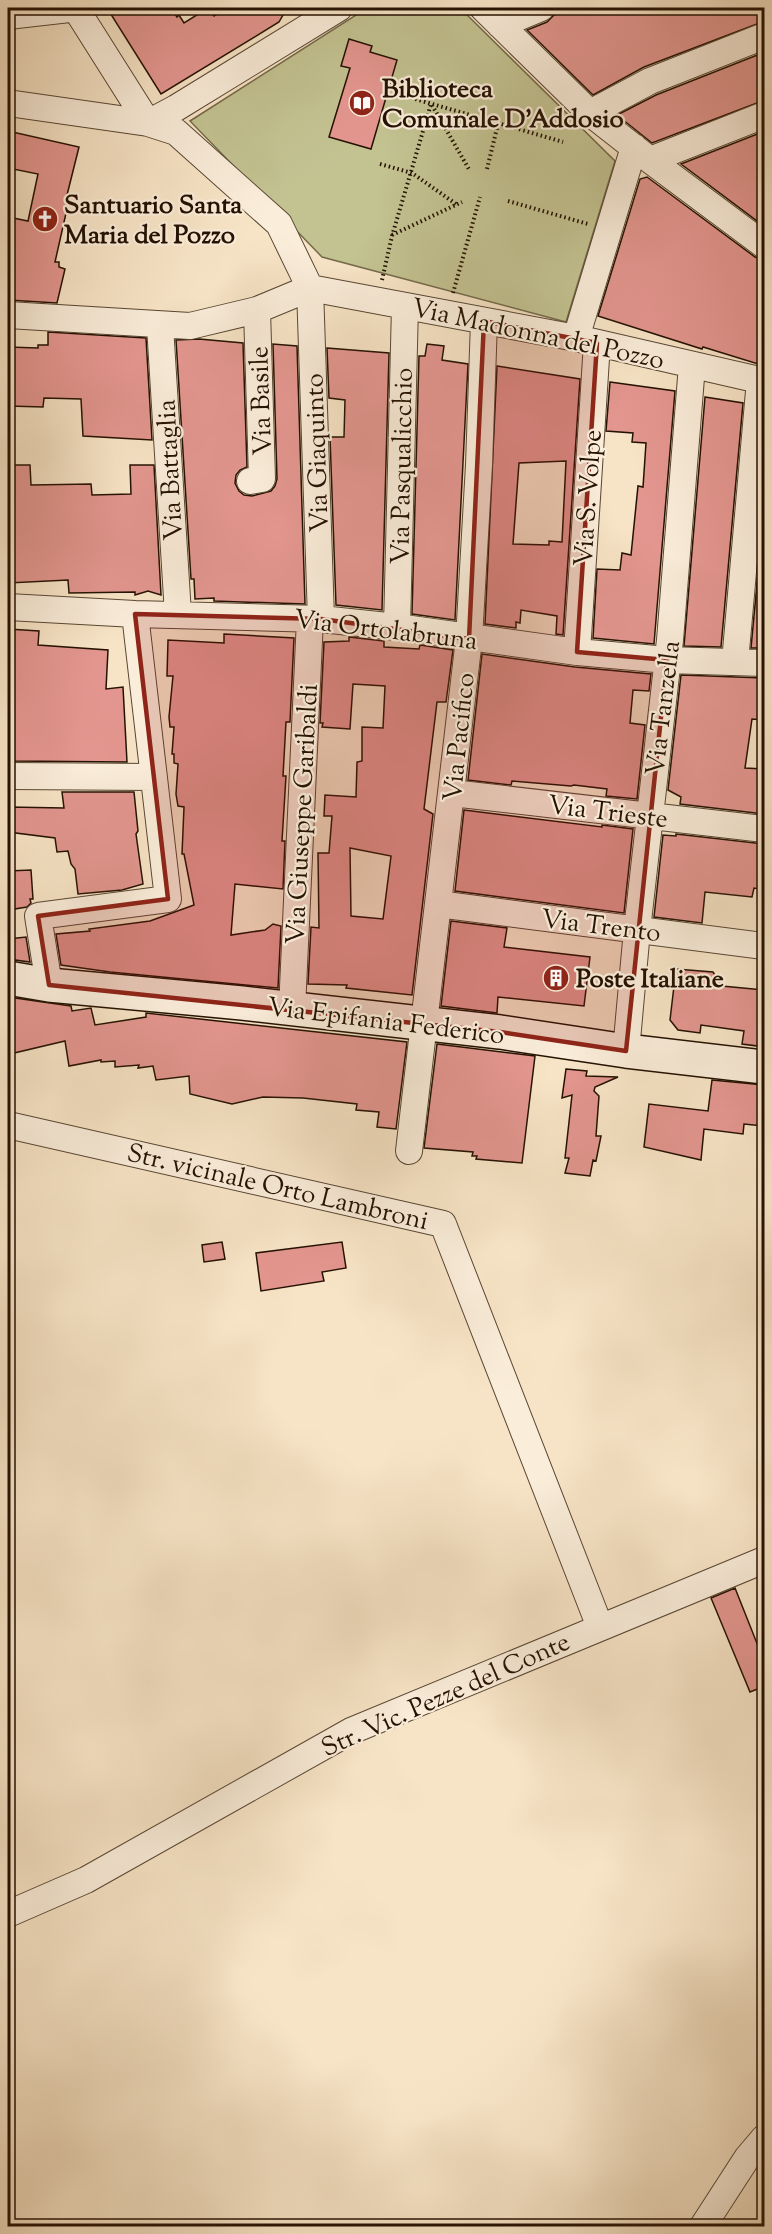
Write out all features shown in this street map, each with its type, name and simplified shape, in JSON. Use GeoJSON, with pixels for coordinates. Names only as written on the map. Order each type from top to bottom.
{"type":"FeatureCollection","features":[{"type":"Feature","properties":{"kind":"main road","name":"Via Epifania Federico"},"geometry":{"type":"LineString","coordinates":[[8,978],[49,985],[292,1008],[500,1032],[626,1051],[765,1067]]}},
{"type":"Feature","properties":{"kind":"street"},"geometry":{"type":"LineString","coordinates":[[8,16],[77,8],[148,123]]}},
{"type":"Feature","properties":{"kind":"street"},"geometry":{"type":"LineString","coordinates":[[148,123],[339,8]]}},
{"type":"Feature","properties":{"kind":"street"},"geometry":{"type":"LineString","coordinates":[[491,16],[541,8]]}},
{"type":"Feature","properties":{"kind":"street"},"geometry":{"type":"LineString","coordinates":[[491,16],[590,113],[765,245]]}},
{"type":"Feature","properties":{"kind":"street"},"geometry":{"type":"LineString","coordinates":[[590,113],[650,81],[765,36]]}},
{"type":"Feature","properties":{"kind":"street"},"geometry":{"type":"LineString","coordinates":[[8,103],[148,123],[176,132],[279,224],[310,288],[256,310],[190,326],[160,326],[8,315]]}},
{"type":"Feature","properties":{"kind":"street"},"geometry":{"type":"LineString","coordinates":[[642,154],[765,115]]}},
{"type":"Feature","properties":{"kind":"street","name":"Via S. Volpe"},"geometry":{"type":"LineString","coordinates":[[577,652],[586,340],[609,230],[642,154]]}},
{"type":"Feature","properties":{"kind":"street","name":"Via Madonna del Pozzo"},"geometry":{"type":"LineString","coordinates":[[310,288],[586,340],[762,381]]}},
{"type":"Feature","properties":{"kind":"street","name":"Via Giaquinto"},"geometry":{"type":"LineString","coordinates":[[310,288],[316,619]]}},
{"type":"Feature","properties":{"kind":"street","name":"Via Pasqualicchio"},"geometry":{"type":"LineString","coordinates":[[397,627],[405,306]]}},
{"type":"Feature","properties":{"kind":"street","name":"Via Basile"},"geometry":{"type":"LineString","coordinates":[[250,481],[262,479],[256,310]]}},
{"type":"Feature","properties":{"kind":"street","name":"Via Pacifico"},"geometry":{"type":"LineString","coordinates":[[409,1151],[469,639],[484,321]]}},
{"type":"Feature","properties":{"kind":"street","name":"Via Battaglia"},"geometry":{"type":"LineString","coordinates":[[160,326],[178,614]]}},
{"type":"Feature","properties":{"kind":"street","name":"Via Tanzella"},"geometry":{"type":"LineString","coordinates":[[626,1051],[667,660],[692,365]]}},
{"type":"Feature","properties":{"kind":"street"},"geometry":{"type":"LineString","coordinates":[[735,663],[762,381]]}},
{"type":"Feature","properties":{"kind":"street","name":"Via Ortolabruna"},"geometry":{"type":"LineString","coordinates":[[8,607],[135,614],[316,619],[397,627],[469,639],[577,652],[667,660],[765,663]]}},
{"type":"Feature","properties":{"kind":"street"},"geometry":{"type":"LineString","coordinates":[[49,985],[38,916],[168,899],[135,614]]}},
{"type":"Feature","properties":{"kind":"street","name":"Via Giuseppe Garibaldi"},"geometry":{"type":"LineString","coordinates":[[292,1008],[316,619]]}},
{"type":"Feature","properties":{"kind":"street"},"geometry":{"type":"LineString","coordinates":[[8,776],[154,777]]}},
{"type":"Feature","properties":{"kind":"street","name":"Via Trieste"},"geometry":{"type":"LineString","coordinates":[[452,793],[765,829]]}},
{"type":"Feature","properties":{"kind":"street","name":"Via Trento"},"geometry":{"type":"LineString","coordinates":[[438,904],[765,946]]}},
{"type":"Feature","properties":{"kind":"street","name":"Str. vicinale Orto Lambroni"},"geometry":{"type":"LineString","coordinates":[[8,1125],[444,1224],[600,1627]]}},
{"type":"Feature","properties":{"kind":"street","name":"Str. Vic. Pezze del Conte"},"geometry":{"type":"LineString","coordinates":[[8,1914],[86,1880],[351,1731],[765,1560]]}},
{"type":"Feature","properties":{"kind":"street"},"geometry":{"type":"LineString","coordinates":[[703,2226],[747,2158],[765,2138]]}},
{"type":"Feature","properties":{"kind":"path"},"geometry":{"type":"LineString","coordinates":[[398,94],[563,142]]}},
{"type":"Feature","properties":{"kind":"path"},"geometry":{"type":"LineString","coordinates":[[431,105],[470,171]]}},
{"type":"Feature","properties":{"kind":"path"},"geometry":{"type":"LineString","coordinates":[[378,300],[392,236],[431,105]]}},
{"type":"Feature","properties":{"kind":"path"},"geometry":{"type":"LineString","coordinates":[[487,169],[498,124]]}},
{"type":"Feature","properties":{"kind":"path"},"geometry":{"type":"LineString","coordinates":[[380,164],[412,173],[456,204]]}},
{"type":"Feature","properties":{"kind":"path"},"geometry":{"type":"LineString","coordinates":[[447,314],[480,197]]}},
{"type":"Feature","properties":{"kind":"path"},"geometry":{"type":"LineString","coordinates":[[508,201],[609,230]]}},
{"type":"Feature","properties":{"kind":"path"},"geometry":{"type":"LineString","coordinates":[[392,236],[462,202]]}},
{"type":"Feature","properties":{"kind":"highlighted area"},"geometry":{"type":"Polygon","coordinates":[[[484,321],[597,343],[577,652],[667,660],[626,1051],[500,1032],[49,985],[38,916],[168,899],[135,614],[321,619],[469,639],[484,321]]]}},
{"type":"Feature","properties":{"kind":"shaded area"},"geometry":{"type":"Polygon","coordinates":[[[367,8],[460,8],[615,161],[566,322],[322,257],[190,121],[367,8]]]}},
{"type":"Feature","properties":{"kind":"building"},"geometry":{"type":"Polygon","coordinates":[[[107,8],[171,8],[184,23],[208,8],[214,16],[227,8],[287,8],[279,22],[161,94],[107,8]]]}},
{"type":"Feature","properties":{"kind":"building"},"geometry":{"type":"Polygon","coordinates":[[[573,8],[765,8],[765,21],[644,67],[593,95],[527,30],[547,22],[554,15],[573,8]]]}},
{"type":"Feature","properties":{"kind":"building","name":"Biblioteca Comunale D'Addosio"},"geometry":{"type":"Polygon","coordinates":[[[349,39],[372,46],[370,52],[397,60],[371,149],[329,137],[350,68],[341,66],[349,39]]]}},
{"type":"Feature","properties":{"kind":"building"},"geometry":{"type":"Polygon","coordinates":[[[765,52],[765,100],[652,143],[617,115],[656,95],[765,52]]]}},
{"type":"Feature","properties":{"kind":"building","name":"Santuario Santa Maria del Pozzo"},"geometry":{"type":"Polygon","coordinates":[[[8,131],[79,147],[66,199],[69,200],[55,262],[59,262],[59,267],[65,269],[57,303],[8,300],[8,217],[28,221],[38,174],[8,168],[8,131]]]}},
{"type":"Feature","properties":{"kind":"building"},"geometry":{"type":"Polygon","coordinates":[[[765,131],[765,227],[681,164],[765,131]]]}},
{"type":"Feature","properties":{"kind":"building"},"geometry":{"type":"Polygon","coordinates":[[[647,177],[755,257],[765,260],[765,366],[598,316],[640,179],[647,177]]]}},
{"type":"Feature","properties":{"kind":"building"},"geometry":{"type":"Polygon","coordinates":[[[48,332],[146,338],[152,440],[83,436],[81,399],[44,398],[43,407],[8,406],[8,347],[38,348],[38,345],[48,345],[48,332]]]}},
{"type":"Feature","properties":{"kind":"building"},"geometry":{"type":"Polygon","coordinates":[[[199,339],[243,343],[247,467],[236,475],[235,483],[244,495],[252,496],[271,491],[277,479],[273,344],[297,346],[305,604],[214,601],[214,598],[195,599],[194,579],[191,579],[176,340],[199,339]]]}},
{"type":"Feature","properties":{"kind":"building"},"geometry":{"type":"Polygon","coordinates":[[[427,344],[444,346],[442,360],[468,364],[455,620],[412,614],[419,356],[425,356],[427,344]]]}},
{"type":"Feature","properties":{"kind":"building"},"geometry":{"type":"Polygon","coordinates":[[[327,348],[389,353],[382,610],[336,605],[330,437],[344,437],[345,400],[329,398],[327,348]]]}},
{"type":"Feature","properties":{"kind":"building"},"geometry":{"type":"Polygon","coordinates":[[[497,366],[580,379],[563,635],[556,634],[557,616],[521,610],[520,623],[516,622],[516,628],[485,624],[497,366]],[[566,461],[519,463],[513,544],[549,545],[549,541],[562,542],[566,461]]]}},
{"type":"Feature","properties":{"kind":"building"},"geometry":{"type":"Polygon","coordinates":[[[610,382],[675,391],[654,644],[593,638],[597,569],[620,570],[622,553],[631,555],[638,486],[643,487],[646,443],[632,442],[633,433],[606,431],[610,382]]]}},
{"type":"Feature","properties":{"kind":"building"},"geometry":{"type":"Polygon","coordinates":[[[705,397],[743,403],[721,647],[684,646],[705,397]]]}},
{"type":"Feature","properties":{"kind":"building"},"geometry":{"type":"Polygon","coordinates":[[[8,465],[30,465],[31,485],[91,484],[92,495],[131,494],[130,465],[154,465],[161,595],[148,591],[135,595],[135,592],[69,593],[68,580],[8,583],[8,465]]]}},
{"type":"Feature","properties":{"kind":"building"},"geometry":{"type":"Polygon","coordinates":[[[765,499],[765,648],[751,648],[765,499]]]}},
{"type":"Feature","properties":{"kind":"building"},"geometry":{"type":"Polygon","coordinates":[[[8,629],[39,631],[38,645],[108,650],[106,689],[123,687],[127,762],[11,761],[11,755],[8,755],[8,629]]]}},
{"type":"Feature","properties":{"kind":"building"},"geometry":{"type":"Polygon","coordinates":[[[224,634],[294,638],[290,722],[286,722],[283,776],[286,776],[282,841],[285,841],[283,889],[235,884],[231,935],[265,930],[273,924],[281,926],[278,988],[61,965],[56,934],[150,921],[194,905],[184,854],[182,854],[184,807],[178,806],[176,794],[178,764],[174,763],[174,754],[172,754],[174,727],[170,727],[169,717],[173,676],[167,676],[168,640],[224,643],[224,634]]]}},
{"type":"Feature","properties":{"kind":"building"},"geometry":{"type":"Polygon","coordinates":[[[349,637],[384,641],[384,647],[419,649],[420,645],[453,650],[446,702],[437,702],[424,809],[433,814],[412,995],[346,988],[347,985],[308,984],[311,927],[319,928],[318,853],[329,853],[332,816],[324,816],[325,795],[356,797],[357,762],[362,761],[362,727],[383,728],[385,686],[353,684],[350,729],[322,727],[323,723],[320,723],[324,642],[349,641],[349,637]],[[350,848],[351,916],[383,919],[391,856],[350,848]]]}},
{"type":"Feature","properties":{"kind":"building"},"geometry":{"type":"Polygon","coordinates":[[[482,654],[575,667],[651,674],[649,691],[633,690],[630,723],[645,725],[637,799],[606,796],[607,789],[574,785],[512,781],[511,785],[468,780],[482,654]]]}},
{"type":"Feature","properties":{"kind":"building"},"geometry":{"type":"Polygon","coordinates":[[[681,675],[765,678],[765,720],[752,719],[745,768],[765,769],[765,814],[680,804],[681,797],[668,790],[681,675]]]}},
{"type":"Feature","properties":{"kind":"building"},"geometry":{"type":"Polygon","coordinates":[[[62,792],[134,792],[138,831],[136,834],[143,884],[122,890],[78,894],[75,869],[71,864],[68,851],[57,852],[55,838],[8,832],[8,807],[64,808],[62,792]]]}},
{"type":"Feature","properties":{"kind":"building"},"geometry":{"type":"Polygon","coordinates":[[[464,810],[633,829],[624,913],[455,891],[464,810]]]}},
{"type":"Feature","properties":{"kind":"building"},"geometry":{"type":"Polygon","coordinates":[[[676,834],[765,844],[765,890],[754,888],[752,897],[705,892],[702,923],[654,917],[663,835],[676,836],[676,834]]]}},
{"type":"Feature","properties":{"kind":"building"},"geometry":{"type":"Polygon","coordinates":[[[31,870],[33,899],[30,899],[31,903],[27,907],[8,910],[8,871],[31,870]]]}},
{"type":"Feature","properties":{"kind":"building"},"geometry":{"type":"Polygon","coordinates":[[[451,921],[507,928],[504,947],[590,957],[584,1006],[498,997],[497,1013],[441,1006],[451,921]]]}},
{"type":"Feature","properties":{"kind":"building"},"geometry":{"type":"Polygon","coordinates":[[[26,937],[30,962],[8,959],[8,939],[26,937]]]}},
{"type":"Feature","properties":{"kind":"building"},"geometry":{"type":"Polygon","coordinates":[[[676,969],[713,972],[722,986],[765,990],[765,1047],[742,1044],[744,1031],[701,1025],[700,1033],[678,1030],[670,1020],[676,969]]]}},
{"type":"Feature","properties":{"kind":"building"},"geometry":{"type":"Polygon","coordinates":[[[8,997],[71,1006],[72,1011],[91,1008],[95,1025],[146,1017],[146,1013],[407,1042],[396,1129],[377,1127],[379,1112],[356,1110],[357,1104],[303,1098],[263,1097],[232,1104],[190,1094],[189,1076],[156,1080],[153,1066],[115,1067],[115,1061],[101,1062],[101,1060],[69,1066],[65,1041],[14,1053],[13,1049],[8,1048],[8,997]]]}},
{"type":"Feature","properties":{"kind":"building"},"geometry":{"type":"Polygon","coordinates":[[[437,1044],[535,1056],[522,1163],[476,1159],[477,1156],[472,1156],[473,1152],[424,1148],[437,1044]]]}},
{"type":"Feature","properties":{"kind":"building"},"geometry":{"type":"Polygon","coordinates":[[[566,1069],[587,1071],[586,1076],[618,1077],[595,1087],[594,1091],[599,1096],[596,1136],[601,1136],[596,1161],[593,1160],[590,1176],[565,1173],[569,1158],[565,1158],[572,1095],[562,1098],[566,1069]]]}},
{"type":"Feature","properties":{"kind":"building"},"geometry":{"type":"Polygon","coordinates":[[[712,1080],[765,1085],[765,1126],[744,1124],[743,1134],[704,1129],[701,1160],[644,1147],[649,1104],[708,1111],[712,1080]]]}},
{"type":"Feature","properties":{"kind":"building"},"geometry":{"type":"Polygon","coordinates":[[[222,1242],[225,1259],[204,1262],[202,1245],[222,1242]]]}},
{"type":"Feature","properties":{"kind":"building"},"geometry":{"type":"Polygon","coordinates":[[[342,1242],[346,1268],[322,1272],[324,1281],[261,1291],[256,1253],[342,1242]]]}},
{"type":"Feature","properties":{"kind":"building"},"geometry":{"type":"Polygon","coordinates":[[[735,1588],[760,1651],[765,1650],[765,1686],[750,1692],[711,1598],[735,1588]]]}},
{"type":"Feature","properties":{"kind":"place","name":"Biblioteca Comunale D'Addosio"},"geometry":{"type":"Point","coordinates":[362,103]}},
{"type":"Feature","properties":{"kind":"place","name":"Santuario Santa Maria del Pozzo"},"geometry":{"type":"Point","coordinates":[45,219]}},
{"type":"Feature","properties":{"kind":"place","name":"Poste Italiane"},"geometry":{"type":"Point","coordinates":[556,978]}}]}
